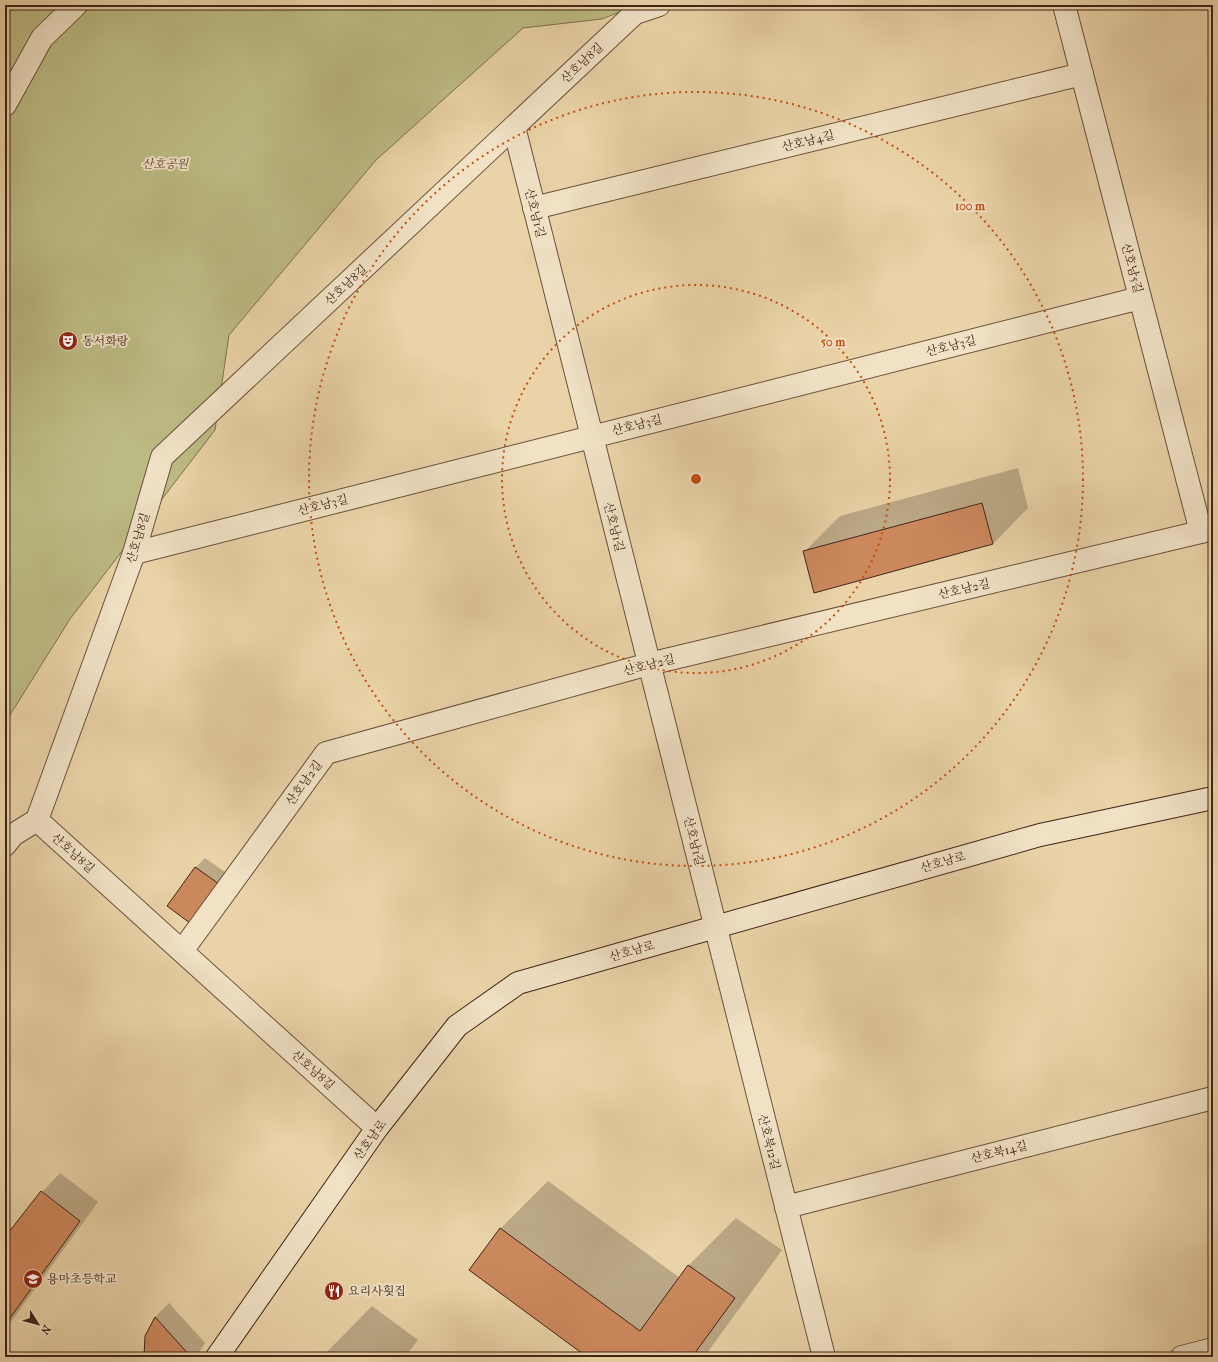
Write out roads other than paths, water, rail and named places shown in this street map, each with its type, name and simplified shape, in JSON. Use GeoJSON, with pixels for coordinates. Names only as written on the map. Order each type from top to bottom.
{"type":"FeatureCollection","features":[{"type":"Feature","properties":{"kind":"street"},"geometry":{"type":"LineString","coordinates":[[5,105],[42,38],[76,5]]}},
{"type":"Feature","properties":{"kind":"street","name":"산호남8길"},"geometry":{"type":"LineString","coordinates":[[377,1128],[37,820],[134,552],[162,457],[635,13],[659,5]]}},
{"type":"Feature","properties":{"kind":"street","name":"산호남5길"},"geometry":{"type":"LineString","coordinates":[[1064,5],[1140,298],[1207,531]]}},
{"type":"Feature","properties":{"kind":"street","name":"산호남4길"},"geometry":{"type":"LineString","coordinates":[[534,208],[1082,74]]}},
{"type":"Feature","properties":{"kind":"street","name":"산호남1길"},"geometry":{"type":"LineString","coordinates":[[514,127],[715,927]]}},
{"type":"Feature","properties":{"kind":"street","name":"산호남3길"},"geometry":{"type":"LineString","coordinates":[[134,552],[1140,298]]}},
{"type":"Feature","properties":{"kind":"street","name":"산호남2길"},"geometry":{"type":"LineString","coordinates":[[182,951],[326,753],[649,664],[1207,531]]}},
{"type":"Feature","properties":{"kind":"street","name":"산호남로"},"geometry":{"type":"LineString","coordinates":[[217,1357],[377,1128],[457,1026],[518,983],[1040,835],[1213,798]]}},
{"type":"Feature","properties":{"kind":"street"},"geometry":{"type":"LineString","coordinates":[[5,845],[13,835],[37,820]]}},
{"type":"Feature","properties":{"kind":"street","name":"산호북12길"},"geometry":{"type":"LineString","coordinates":[[715,927],[821,1348]]}},
{"type":"Feature","properties":{"kind":"street","name":"산호북14길"},"geometry":{"type":"LineString","coordinates":[[786,1207],[1213,1098]]}},
{"type":"Feature","properties":{"kind":"street"},"geometry":{"type":"LineString","coordinates":[[805,1357],[821,1348]]}},
{"type":"Feature","properties":{"kind":"street"},"geometry":{"type":"LineString","coordinates":[[1182,1357],[1213,1349]]}},
{"type":"Feature","properties":{"kind":"place","name":"동서화랑"},"geometry":{"type":"Point","coordinates":[68,341]}},
{"type":"Feature","properties":{"kind":"place","name":"용마초등학교"},"geometry":{"type":"Point","coordinates":[33,1279]}},
{"type":"Feature","properties":{"kind":"place","name":"요리사횟집"},"geometry":{"type":"Point","coordinates":[334,1291]}},
{"type":"Feature","properties":{"kind":"park label","name":"산호공원"},"geometry":{"type":"Point","coordinates":[165,164]}}]}
